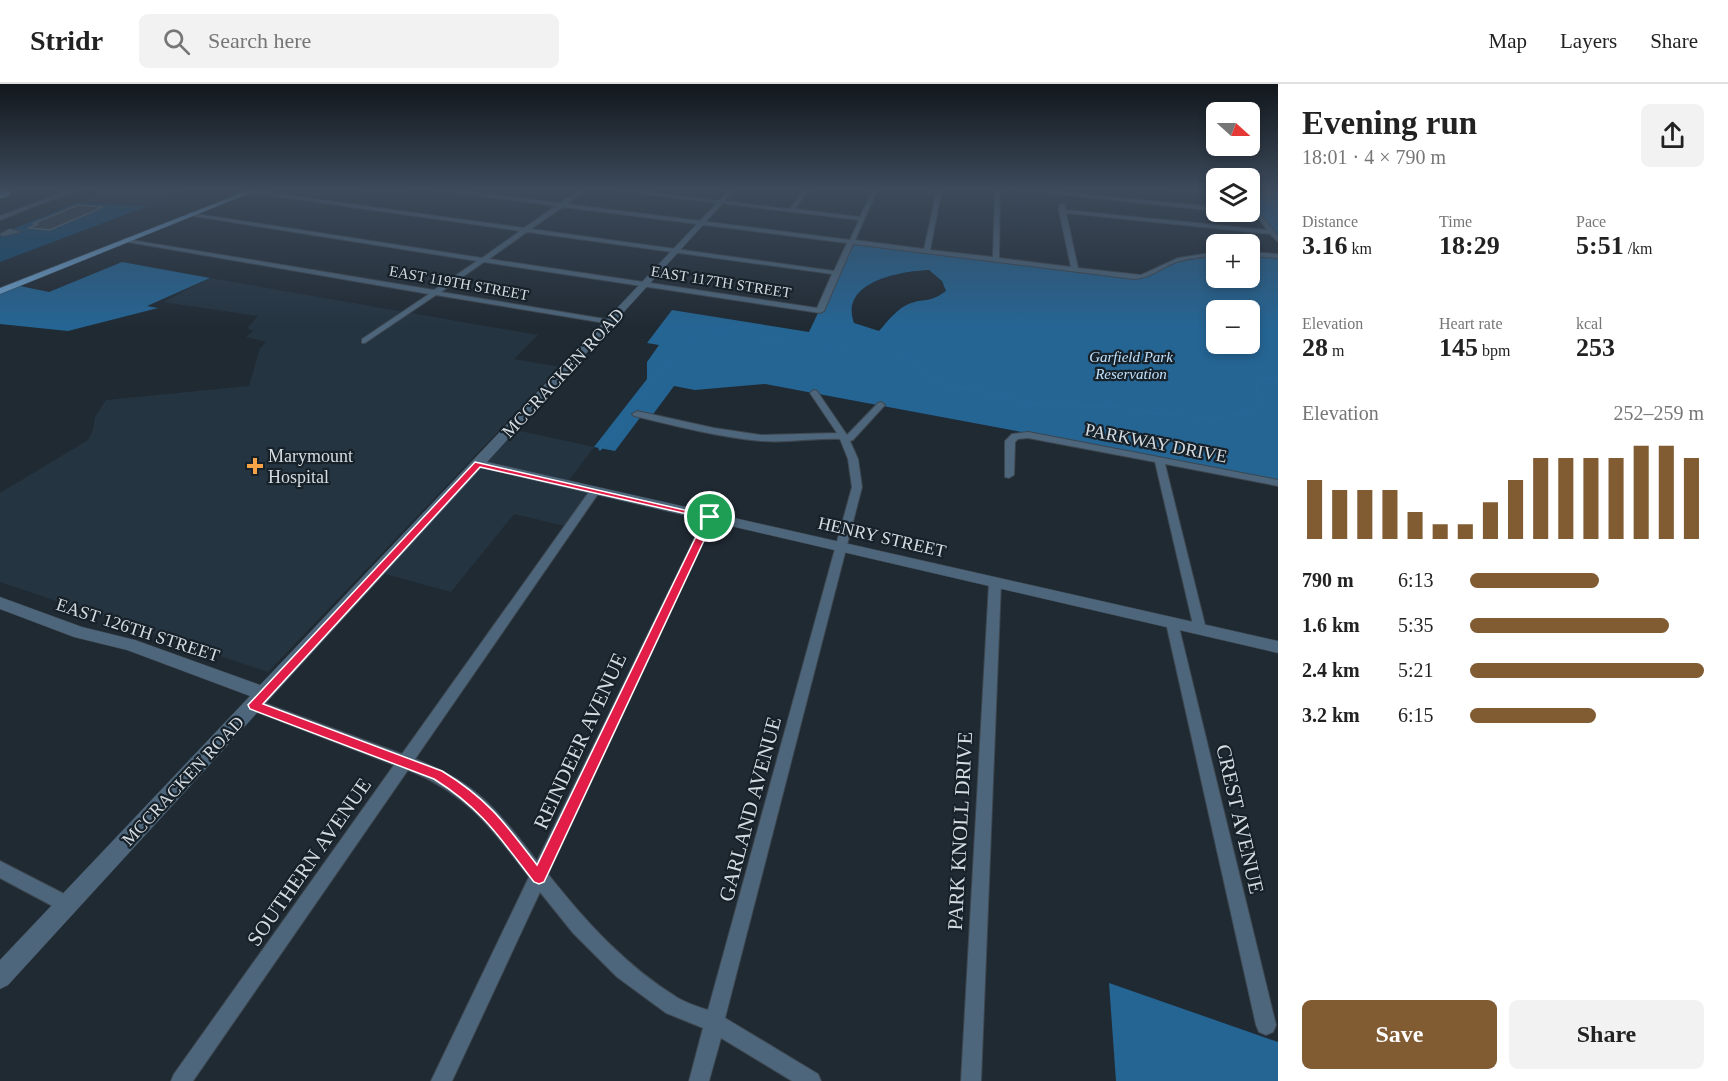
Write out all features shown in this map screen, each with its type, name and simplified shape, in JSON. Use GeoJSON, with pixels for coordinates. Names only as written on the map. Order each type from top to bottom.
{"type":"FeatureCollection","features":[{"type":"Feature","properties":{"kind":"main road"},"geometry":{"type":"LineString","coordinates":[[0,291],[139,236]]}},
{"type":"Feature","properties":{"kind":"street","name":"EAST 117TH STREET"},"geometry":{"type":"LineString","coordinates":[[326,236],[820,311],[837,273]]}},
{"type":"Feature","properties":{"kind":"street"},"geometry":{"type":"LineString","coordinates":[[365,341],[518,236]]}},
{"type":"Feature","properties":{"kind":"street"},"geometry":{"type":"LineString","coordinates":[[567,236],[837,273],[848,246],[855,236]]}},
{"type":"Feature","properties":{"kind":"street","name":"MCCRACKEN ROAD"},"geometry":{"type":"LineString","coordinates":[[0,977],[689,236]]}},
{"type":"Feature","properties":{"kind":"street"},"geometry":{"type":"LineString","coordinates":[[803,236],[1143,277],[1153,275],[1166,264],[1179,259],[1206,255]]}},
{"type":"Feature","properties":{"kind":"street"},"geometry":{"type":"LineString","coordinates":[[927,251],[930,236]]}},
{"type":"Feature","properties":{"kind":"street"},"geometry":{"type":"LineString","coordinates":[[996,260],[997,236]]}},
{"type":"Feature","properties":{"kind":"street"},"geometry":{"type":"LineString","coordinates":[[1067,236],[1075,270]]}},
{"type":"Feature","properties":{"kind":"street","name":"EAST 119TH STREET"},"geometry":{"type":"LineString","coordinates":[[125,241],[610,322]]}},
{"type":"Feature","properties":{"kind":"street"},"geometry":{"type":"LineString","coordinates":[[1260,255],[1278,256]]}},
{"type":"Feature","properties":{"kind":"street","name":"GARLAND AVENUE"},"geometry":{"type":"LineString","coordinates":[[699,1081],[856,488],[853,459],[843,436],[814,393]]}},
{"type":"Feature","properties":{"kind":"street"},"geometry":{"type":"LineString","coordinates":[[637,414],[726,433],[763,438],[834,435],[850,438],[881,405]]}},
{"type":"Feature","properties":{"kind":"street","name":"PARKWAY DRIVE"},"geometry":{"type":"LineString","coordinates":[[1009,475],[1010,441],[1015,436],[1028,435],[1278,483]]}},
{"type":"Feature","properties":{"kind":"street"},"geometry":{"type":"LineString","coordinates":[[1159,460],[1200,629]]}},
{"type":"Feature","properties":{"kind":"street","name":"HENRY STREET"},"geometry":{"type":"LineString","coordinates":[[478,464],[1278,647]]}},
{"type":"Feature","properties":{"kind":"street","name":"SOUTHERN AVENUE"},"geometry":{"type":"LineString","coordinates":[[181,1081],[595,491]]}},
{"type":"Feature","properties":{"kind":"street","name":"REINDEER AVENUE"},"geometry":{"type":"LineString","coordinates":[[441,1081],[710,517]]}},
{"type":"Feature","properties":{"kind":"street","name":"PARK KNOLL DRIVE"},"geometry":{"type":"LineString","coordinates":[[971,1081],[995,583]]}},
{"type":"Feature","properties":{"kind":"street","name":"EAST 126TH STREET"},"geometry":{"type":"LineString","coordinates":[[0,603],[80,633],[129,644],[259,700]]}},
{"type":"Feature","properties":{"kind":"street","name":"CREST AVENUE"},"geometry":{"type":"LineString","coordinates":[[1172,623],[1266,1025]]}},
{"type":"Feature","properties":{"kind":"street"},"geometry":{"type":"LineString","coordinates":[[259,700],[404,763],[438,775],[465,792],[490,814],[579,927],[624,970],[673,1006],[715,1023],[811,1081]]}},
{"type":"Feature","properties":{"kind":"street"},"geometry":{"type":"LineString","coordinates":[[0,869],[68,905]]}},
{"type":"Feature","properties":{"kind":"shaded area"},"geometry":{"type":"Polygon","coordinates":[[[0,236],[70,236],[0,262],[0,236]]]}},
{"type":"Feature","properties":{"kind":"shaded area","name":"Marymount Hospital"},"geometry":{"type":"Polygon","coordinates":[[[210,278],[538,335],[514,359],[560,367],[268,672],[0,582],[0,493],[88,440],[93,430],[95,417],[106,400],[249,386],[260,348],[266,342],[246,337],[253,331],[247,328],[258,316],[163,302],[210,278]]]}},
{"type":"Feature","properties":{"kind":"shaded area"},"geometry":{"type":"Polygon","coordinates":[[[511,429],[594,447],[566,484],[595,491],[569,527],[514,514],[451,592],[378,572],[511,429]]]}},
{"type":"Feature","properties":{"kind":"green space","name":"Garfield Park Reservation"},"geometry":{"type":"Polygon","coordinates":[[[852,241],[1143,277],[1173,261],[1206,255],[1206,288],[1260,288],[1260,255],[1278,256],[1278,480],[765,384],[695,390],[674,386],[651,417],[642,415],[615,451],[594,447],[647,379],[647,362],[659,345],[647,343],[672,310],[809,332],[852,241]],[[929,270],[889,276],[876,281],[864,288],[856,297],[852,309],[854,323],[879,331],[893,315],[906,305],[932,299],[946,291],[942,281],[929,270]]]}},
{"type":"Feature","properties":{"kind":"green space"},"geometry":{"type":"Polygon","coordinates":[[[122,262],[210,278],[147,306],[158,308],[68,331],[0,324],[0,291],[15,285],[49,292],[122,262]]]}},
{"type":"Feature","properties":{"kind":"green space"},"geometry":{"type":"Polygon","coordinates":[[[1109,983],[1278,1042],[1278,1081],[1116,1081],[1109,983]]]}},
{"type":"Feature","properties":{"kind":"waterway"},"geometry":{"type":"LineString","coordinates":[[667,364],[684,343],[692,338],[705,335],[747,335],[856,351]]}},
{"type":"Feature","properties":{"kind":"waterway"},"geometry":{"type":"LineString","coordinates":[[883,351],[914,358],[918,364]]}},
{"type":"Feature","properties":{"kind":"waterway"},"geometry":{"type":"LineString","coordinates":[[600,449],[668,363]]}},
{"type":"Feature","properties":{"kind":"waterway"},"geometry":{"type":"LineString","coordinates":[[918,364],[936,382],[1054,408],[1111,406],[1161,414],[1216,418],[1252,412],[1259,408],[1256,380],[1278,377]]}},
{"type":"Feature","properties":{"kind":"place","name":"Marymount Hospital"},"geometry":{"type":"Point","coordinates":[255,466]}},
{"type":"Feature","properties":{"kind":"route"},"geometry":{"type":"LineString","coordinates":[[478,464],[710,517],[539,877],[490,814],[465,792],[438,775],[254,705],[478,464]]}}]}
